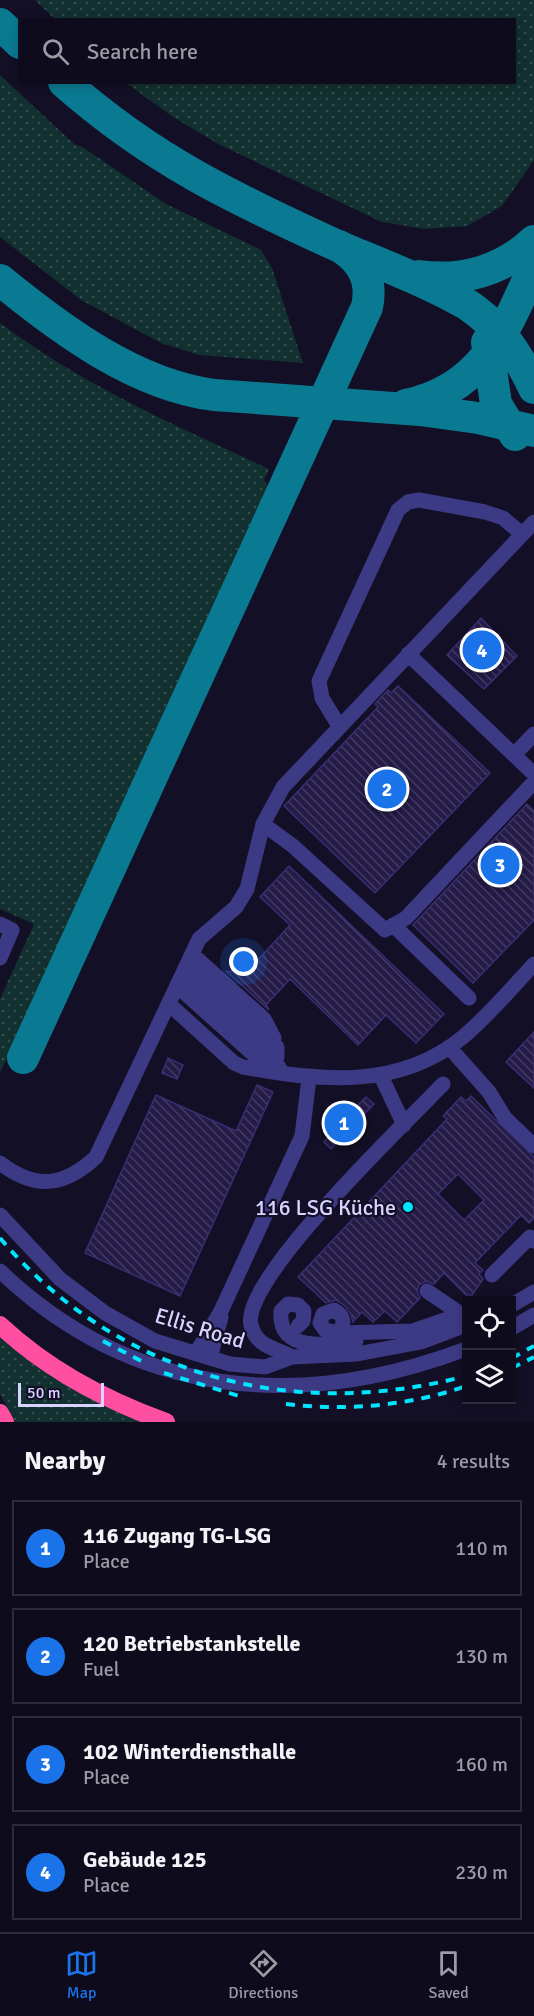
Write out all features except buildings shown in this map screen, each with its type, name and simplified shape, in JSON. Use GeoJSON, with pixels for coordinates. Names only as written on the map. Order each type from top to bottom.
{"type":"FeatureCollection","features":[{"type":"Feature","properties":{"kind":"highway"},"geometry":{"type":"LineString","coordinates":[[0,1325],[45,1361],[92,1390],[166,1422]]}},
{"type":"Feature","properties":{"kind":"highway"},"geometry":{"type":"LineString","coordinates":[[0,1413],[5,1422]]}},
{"type":"Feature","properties":{"kind":"street"},"geometry":{"type":"LineString","coordinates":[[339,726],[322,698],[319,681],[398,510],[408,502],[419,500],[485,512],[503,518],[522,534]]}},
{"type":"Feature","properties":{"kind":"street"},"geometry":{"type":"LineString","coordinates":[[0,1162],[16,1176],[47,1183],[69,1176],[96,1157],[205,932],[242,900],[248,889],[263,824],[283,786],[534,522]]}},
{"type":"Feature","properties":{"kind":"street"},"geometry":{"type":"LineString","coordinates":[[408,654],[534,774]]}},
{"type":"Feature","properties":{"kind":"street"},"geometry":{"type":"LineString","coordinates":[[514,755],[534,735]]}},
{"type":"Feature","properties":{"kind":"street"},"geometry":{"type":"LineString","coordinates":[[263,824],[293,846],[385,930],[406,918],[534,782]]}},
{"type":"Feature","properties":{"kind":"street"},"geometry":{"type":"LineString","coordinates":[[0,924],[12,930],[0,958]]}},
{"type":"Feature","properties":{"kind":"street"},"geometry":{"type":"LineString","coordinates":[[393,926],[469,998]]}},
{"type":"Feature","properties":{"kind":"street"},"geometry":{"type":"LineString","coordinates":[[185,970],[263,1063],[309,1078],[333,1080],[381,1076],[433,1058],[475,1026],[534,964]]}},
{"type":"Feature","properties":{"kind":"street"},"geometry":{"type":"LineString","coordinates":[[185,970],[264,1019],[271,1027],[277,1047],[279,1068]]}},
{"type":"Feature","properties":{"kind":"street"},"geometry":{"type":"LineString","coordinates":[[169,1004],[234,1063],[243,1067],[279,1068]]}},
{"type":"Feature","properties":{"kind":"street"},"geometry":{"type":"LineString","coordinates":[[449,1047],[465,1068],[489,1092],[505,1118],[534,1146]]}},
{"type":"Feature","properties":{"kind":"street"},"geometry":{"type":"LineString","coordinates":[[381,1076],[404,1125]]}},
{"type":"Feature","properties":{"kind":"street"},"geometry":{"type":"LineString","coordinates":[[203,1356],[220,1330],[221,1311],[302,1136],[309,1078]]}},
{"type":"Feature","properties":{"kind":"street"},"geometry":{"type":"LineString","coordinates":[[292,1357],[274,1351],[264,1344],[251,1328],[250,1318],[256,1298],[296,1238],[442,1084]]}},
{"type":"Feature","properties":{"kind":"street","name":"Ellis Road"},"geometry":{"type":"LineString","coordinates":[[0,1215],[44,1264],[88,1302],[155,1341],[203,1356],[257,1368],[273,1365],[292,1357],[357,1354],[421,1342],[466,1325],[459,1314]]}},
{"type":"Feature","properties":{"kind":"street"},"geometry":{"type":"LineString","coordinates":[[492,1275],[530,1237],[534,1241]]}},
{"type":"Feature","properties":{"kind":"street"},"geometry":{"type":"LineString","coordinates":[[0,1271],[37,1305],[71,1329],[107,1348],[162,1370],[236,1385],[300,1385],[392,1372],[463,1350]]}},
{"type":"Feature","properties":{"kind":"street"},"geometry":{"type":"LineString","coordinates":[[427,1291],[459,1314]]}},
{"type":"Feature","properties":{"kind":"street"},"geometry":{"type":"LineString","coordinates":[[516,1303],[534,1292]]}},
{"type":"Feature","properties":{"kind":"street"},"geometry":{"type":"LineString","coordinates":[[301,1294],[329,1332],[393,1333],[422,1328],[459,1314]]}},
{"type":"Feature","properties":{"kind":"street"},"geometry":{"type":"LineString","coordinates":[[298,1326],[304,1315],[298,1305],[284,1306],[280,1317],[286,1333],[298,1342],[341,1343],[378,1340],[393,1347]]}},
{"type":"Feature","properties":{"kind":"street"},"geometry":{"type":"LineString","coordinates":[[280,1317],[289,1327],[303,1332],[321,1320],[329,1310],[341,1314],[343,1321],[341,1328]]}},
{"type":"Feature","properties":{"kind":"street"},"geometry":{"type":"LineString","coordinates":[[516,1326],[534,1315]]}},
{"type":"Feature","properties":{"kind":"green space"},"geometry":{"type":"Polygon","coordinates":[[[35,0],[534,0],[534,160],[502,206],[467,226],[424,229],[382,222],[220,145],[173,117],[127,84],[516,84],[516,18],[54,18],[35,0]]]}},
{"type":"Feature","properties":{"kind":"green space"},"geometry":{"type":"Polygon","coordinates":[[[0,75],[74,144],[84,148],[166,204],[261,250],[272,268],[303,363],[199,355],[161,343],[81,300],[0,237],[0,75]]]}},
{"type":"Feature","properties":{"kind":"green space"},"geometry":{"type":"Polygon","coordinates":[[[0,323],[32,346],[131,403],[269,469],[264,480],[270,489],[0,1073],[0,999],[34,924],[0,909],[0,323]]]}},
{"type":"Feature","properties":{"kind":"green space"},"geometry":{"type":"Polygon","coordinates":[[[0,1331],[153,1422],[15,1422],[0,1394],[0,1331]]]}},
{"type":"Feature","properties":{"kind":"taxiway"},"geometry":{"type":"LineString","coordinates":[[0,24],[18,41]]}},
{"type":"Feature","properties":{"kind":"taxiway"},"geometry":{"type":"LineString","coordinates":[[66,84],[129,134],[196,176],[265,212],[421,281],[468,305],[490,322],[507,342],[534,388]]}},
{"type":"Feature","properties":{"kind":"taxiway"},"geometry":{"type":"LineString","coordinates":[[419,276],[450,277],[480,272],[508,260],[534,241]]}},
{"type":"Feature","properties":{"kind":"taxiway"},"geometry":{"type":"LineString","coordinates":[[23,1058],[367,307],[368,288],[364,272],[360,264],[339,246]]}},
{"type":"Feature","properties":{"kind":"taxiway"},"geometry":{"type":"LineString","coordinates":[[406,405],[432,397],[454,386],[473,371],[501,334],[534,266]]}},
{"type":"Feature","properties":{"kind":"taxiway"},"geometry":{"type":"LineString","coordinates":[[0,280],[48,317],[100,352],[156,380],[185,389],[214,395],[420,410],[478,418],[534,431]]}},
{"type":"Feature","properties":{"kind":"taxiway"},"geometry":{"type":"LineString","coordinates":[[487,342],[496,404],[515,435]]}},
{"type":"Feature","properties":{"kind":"railway"},"geometry":{"type":"LineString","coordinates":[[0,1238],[46,1285],[98,1324],[153,1354],[212,1376],[273,1389],[336,1393],[401,1389],[462,1377]]}},
{"type":"Feature","properties":{"kind":"railway"},"geometry":{"type":"LineString","coordinates":[[103,1341],[143,1362]]}},
{"type":"Feature","properties":{"kind":"railway"},"geometry":{"type":"LineString","coordinates":[[516,1356],[534,1346]]}},
{"type":"Feature","properties":{"kind":"railway"},"geometry":{"type":"LineString","coordinates":[[516,1366],[534,1357]]}},
{"type":"Feature","properties":{"kind":"railway"},"geometry":{"type":"LineString","coordinates":[[164,1373],[239,1396]]}},
{"type":"Feature","properties":{"kind":"railway"},"geometry":{"type":"LineString","coordinates":[[286,1404],[332,1407],[378,1405],[423,1398],[462,1387]]}},
{"type":"Feature","properties":{"kind":"place","name":"Gebäude 125"},"geometry":{"type":"Point","coordinates":[482,650]}},
{"type":"Feature","properties":{"kind":"place","name":"120 Betriebstankstelle"},"geometry":{"type":"Point","coordinates":[387,789]}},
{"type":"Feature","properties":{"kind":"place","name":"102 Winterdiensthalle"},"geometry":{"type":"Point","coordinates":[500,865]}},
{"type":"Feature","properties":{"kind":"place","name":"116 Zugang TG-LSG"},"geometry":{"type":"Point","coordinates":[344,1123]}},
{"type":"Feature","properties":{"kind":"place","name":"116 LSG Küche"},"geometry":{"type":"Point","coordinates":[408,1207]}}]}
